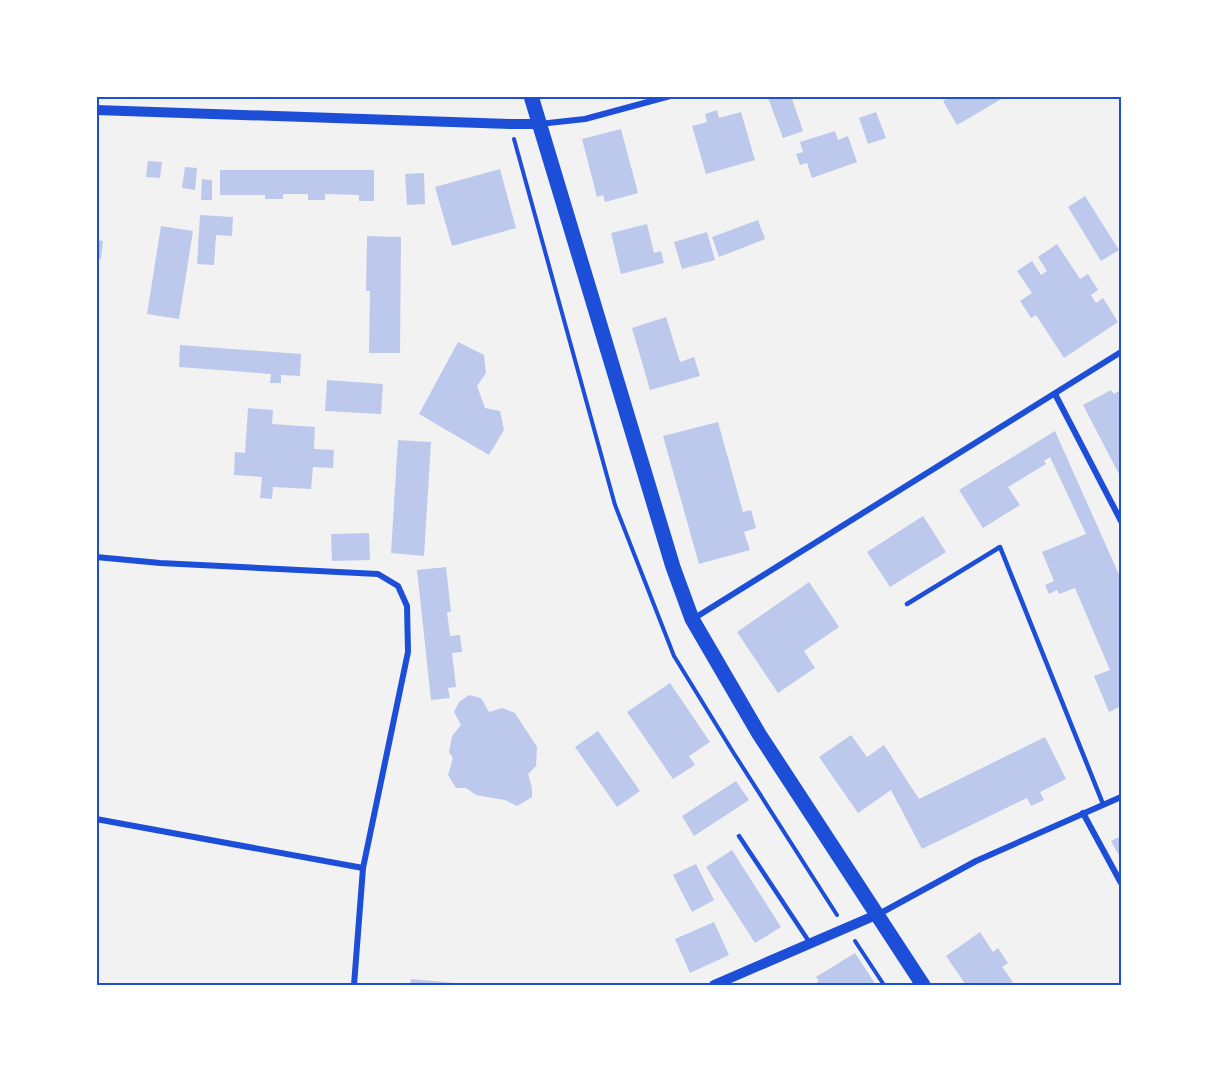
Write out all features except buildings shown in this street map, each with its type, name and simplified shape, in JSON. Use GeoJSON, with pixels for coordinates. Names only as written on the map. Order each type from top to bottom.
{"type":"FeatureCollection","features":[{"type":"Feature","properties":{"kind":"main road"},"geometry":{"type":"LineString","coordinates":[[531,96],[673,567],[693,619],[759,734],[923,985]]}},
{"type":"Feature","properties":{"kind":"street"},"geometry":{"type":"LineString","coordinates":[[96,110],[539,124],[585,119],[670,96]]}},
{"type":"Feature","properties":{"kind":"street"},"geometry":{"type":"LineString","coordinates":[[693,619],[1121,352]]}},
{"type":"Feature","properties":{"kind":"street"},"geometry":{"type":"LineString","coordinates":[[1055,394],[1121,521]]}},
{"type":"Feature","properties":{"kind":"street"},"geometry":{"type":"LineString","coordinates":[[96,557],[160,563],[378,574],[398,586],[407,606],[408,652],[363,868],[354,985]]}},
{"type":"Feature","properties":{"kind":"street"},"geometry":{"type":"LineString","coordinates":[[714,985],[876,915],[976,861],[1121,796]]}},
{"type":"Feature","properties":{"kind":"street"},"geometry":{"type":"LineString","coordinates":[[1083,813],[1121,884]]}},
{"type":"Feature","properties":{"kind":"street"},"geometry":{"type":"LineString","coordinates":[[96,819],[363,868]]}},
{"type":"Feature","properties":{"kind":"lane"},"geometry":{"type":"LineString","coordinates":[[907,604],[1000,547],[1103,804]]}},
{"type":"Feature","properties":{"kind":"lane"},"geometry":{"type":"LineString","coordinates":[[739,836],[810,943]]}},
{"type":"Feature","properties":{"kind":"path"},"geometry":{"type":"LineString","coordinates":[[845,927],[884,985]]}}]}
